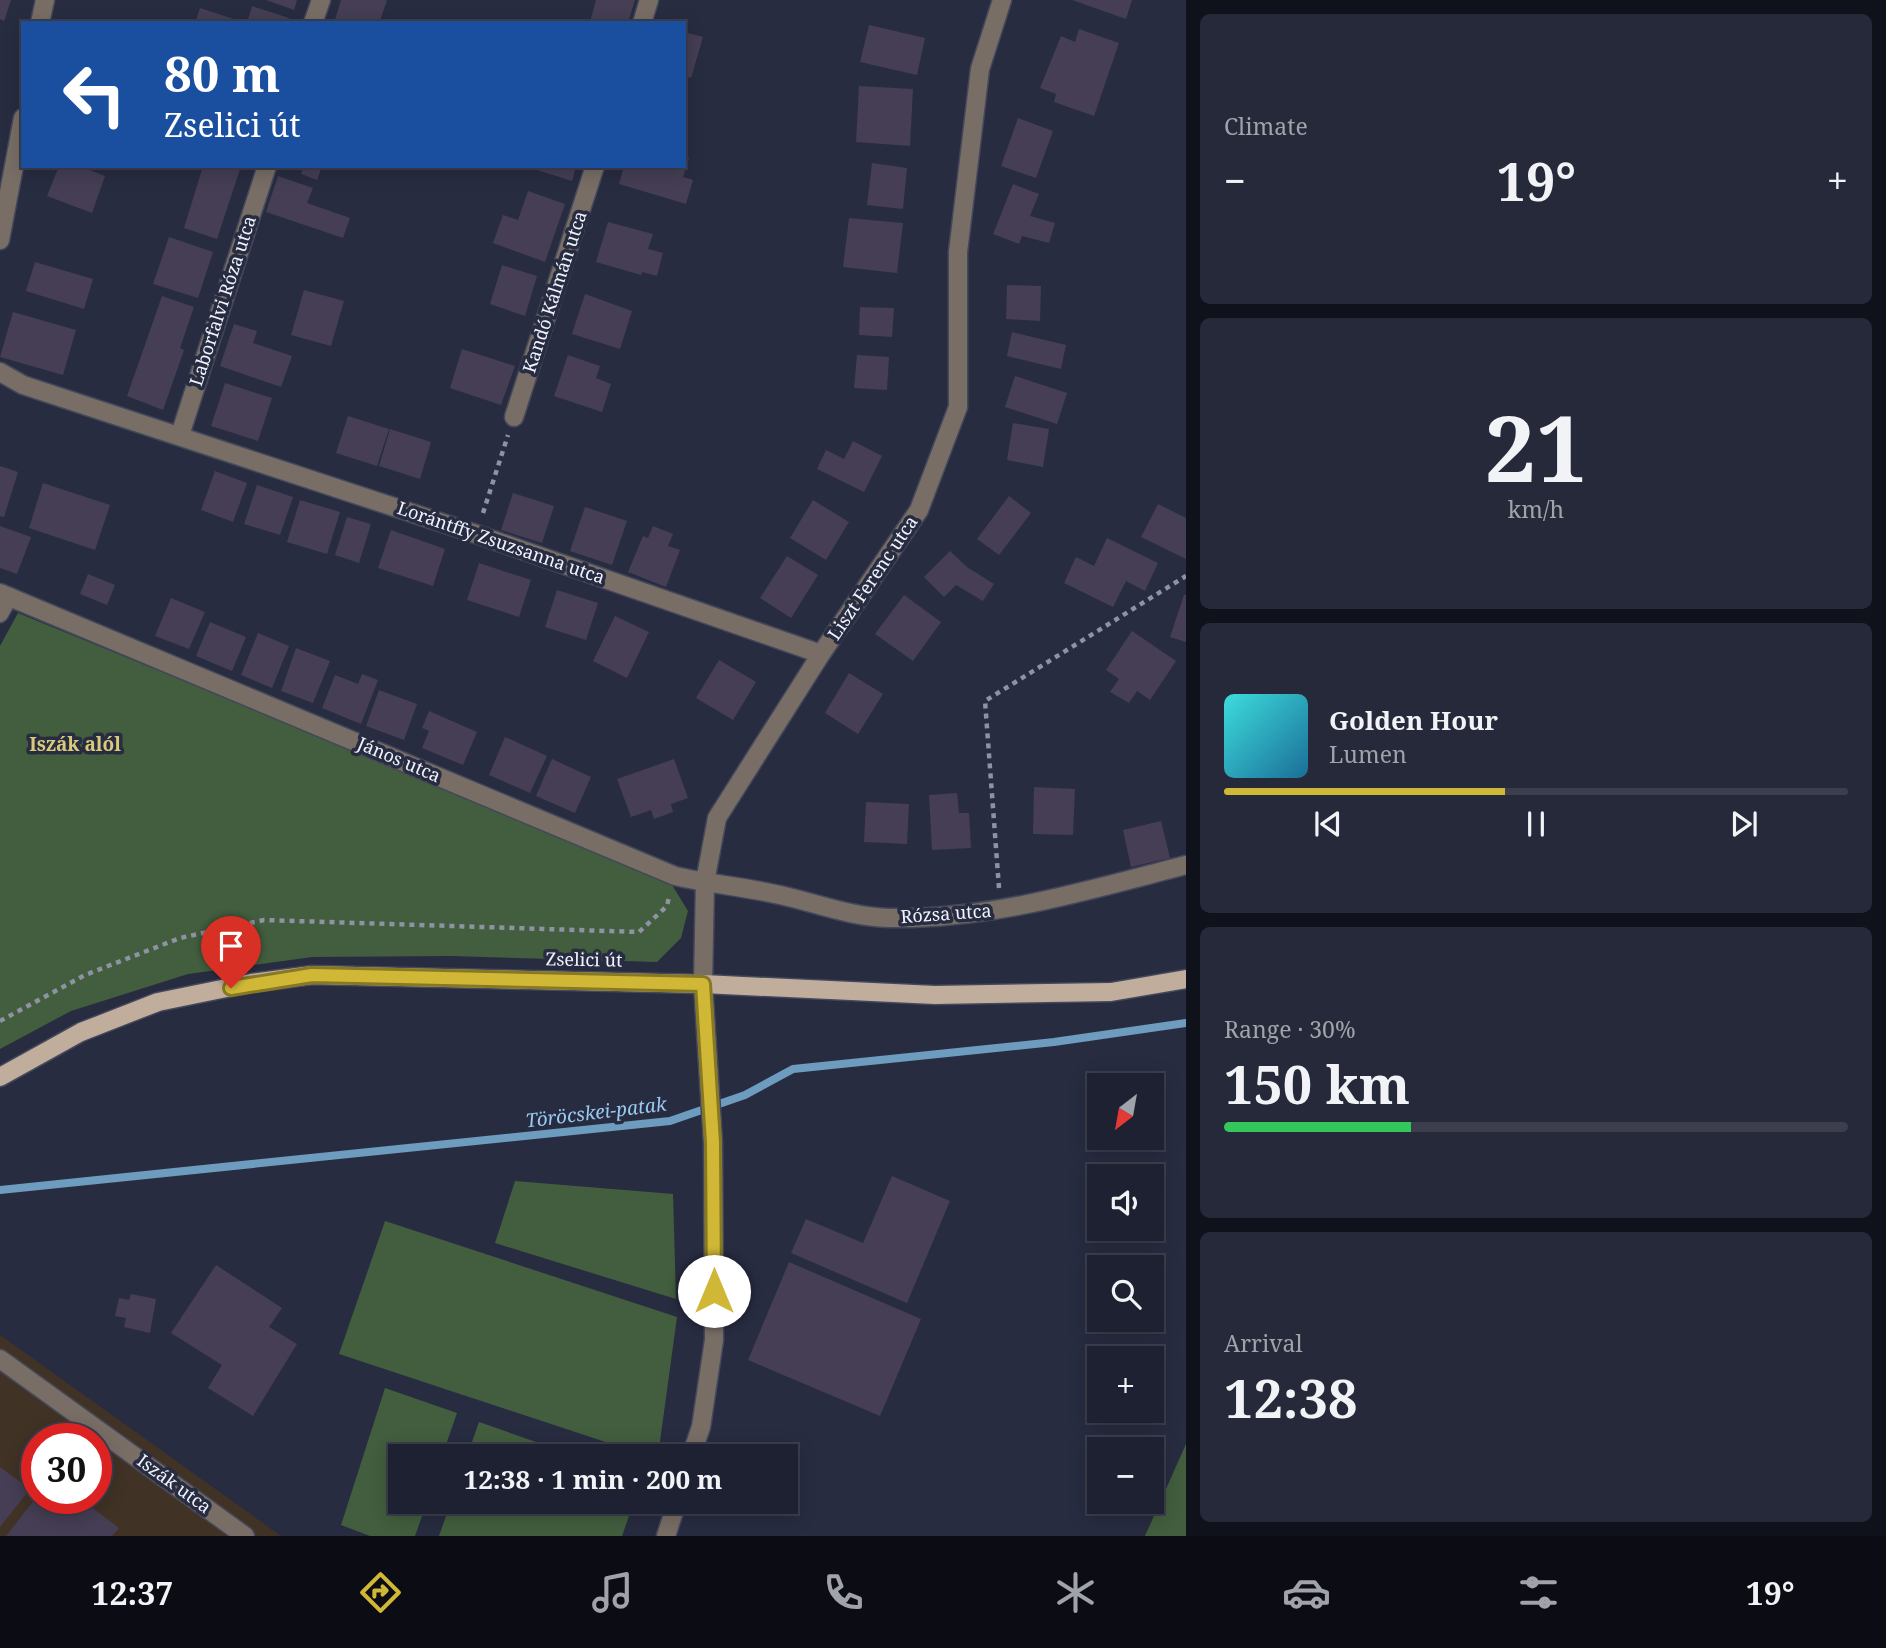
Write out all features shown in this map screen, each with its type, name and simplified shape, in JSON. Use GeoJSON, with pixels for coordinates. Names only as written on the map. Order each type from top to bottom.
{"type":"FeatureCollection","features":[{"type":"Feature","properties":{"kind":"main road","name":"Zselici út"},"geometry":{"type":"LineString","coordinates":[[0,1077],[81,1032],[158,1002],[251,983],[312,975],[703,984],[935,995],[1111,992],[1186,979]]}},
{"type":"Feature","properties":{"kind":"street"},"geometry":{"type":"LineString","coordinates":[[40,21],[44,0]]}},
{"type":"Feature","properties":{"kind":"street"},"geometry":{"type":"LineString","coordinates":[[314,21],[321,0]]}},
{"type":"Feature","properties":{"kind":"street"},"geometry":{"type":"LineString","coordinates":[[643,21],[649,0]]}},
{"type":"Feature","properties":{"kind":"street","name":"Liszt Ferenc utca"},"geometry":{"type":"LineString","coordinates":[[705,882],[717,818],[821,654],[919,510],[958,407],[958,252],[980,69],[1002,0]]}},
{"type":"Feature","properties":{"kind":"street"},"geometry":{"type":"LineString","coordinates":[[0,240],[21,129]]}},
{"type":"Feature","properties":{"kind":"street","name":"Laborfalvi Róza utca"},"geometry":{"type":"LineString","coordinates":[[180,435],[266,168]]}},
{"type":"Feature","properties":{"kind":"street","name":"Kandó Kálmán utca"},"geometry":{"type":"LineString","coordinates":[[514,417],[594,168]]}},
{"type":"Feature","properties":{"kind":"street","name":"Lorántffy Zsuzsanna utca"},"geometry":{"type":"LineString","coordinates":[[0,372],[23,385],[476,534],[821,654]]}},
{"type":"Feature","properties":{"kind":"street","name":"János utca"},"geometry":{"type":"LineString","coordinates":[[5,595],[675,876],[705,882]]}},
{"type":"Feature","properties":{"kind":"street","name":"Rózsa utca"},"geometry":{"type":"LineString","coordinates":[[705,882],[781,895],[844,912],[886,918],[944,917],[1062,897],[1186,865]]}},
{"type":"Feature","properties":{"kind":"street"},"geometry":{"type":"LineString","coordinates":[[695,1444],[701,1427],[714,1340],[713,1143],[703,984],[705,882]]}},
{"type":"Feature","properties":{"kind":"street","name":"Iszák utca"},"geometry":{"type":"LineString","coordinates":[[0,1359],[246,1536]]}},
{"type":"Feature","properties":{"kind":"street"},"geometry":{"type":"LineString","coordinates":[[666,1536],[673,1514]]}},
{"type":"Feature","properties":{"kind":"lane"},"geometry":{"type":"LineString","coordinates":[[0,614],[5,595]]}},
{"type":"Feature","properties":{"kind":"path"},"geometry":{"type":"LineString","coordinates":[[476,534],[514,417]]}},
{"type":"Feature","properties":{"kind":"path"},"geometry":{"type":"LineString","coordinates":[[1001,909],[985,701],[1186,576]]}},
{"type":"Feature","properties":{"kind":"path"},"geometry":{"type":"LineString","coordinates":[[0,1021],[85,975],[180,938],[264,920],[639,932],[667,906],[675,876]]}},
{"type":"Feature","properties":{"kind":"shaded area"},"geometry":{"type":"Polygon","coordinates":[[[0,1335],[281,1536],[0,1536],[0,1335]]]}},
{"type":"Feature","properties":{"kind":"green space"},"geometry":{"type":"Polygon","coordinates":[[[18,613],[669,880],[688,911],[681,938],[657,962],[450,956],[312,957],[188,974],[71,1011],[0,1049],[0,646],[18,613]]]}},
{"type":"Feature","properties":{"kind":"green space"},"geometry":{"type":"Polygon","coordinates":[[[515,1181],[673,1194],[676,1299],[495,1243],[515,1181]]]}},
{"type":"Feature","properties":{"kind":"green space"},"geometry":{"type":"Polygon","coordinates":[[[385,1221],[677,1317],[660,1444],[612,1444],[339,1354],[385,1221]]]}},
{"type":"Feature","properties":{"kind":"green space"},"geometry":{"type":"Polygon","coordinates":[[[385,1388],[457,1413],[446,1444],[388,1444],[388,1514],[423,1514],[415,1536],[370,1536],[341,1525],[385,1388]]]}},
{"type":"Feature","properties":{"kind":"green space"},"geometry":{"type":"Polygon","coordinates":[[[479,1422],[542,1444],[471,1444],[479,1422]]]}},
{"type":"Feature","properties":{"kind":"green space"},"geometry":{"type":"Polygon","coordinates":[[[1186,1444],[1186,1536],[1145,1536],[1155,1514],[1164,1514],[1164,1493],[1186,1444]]]}},
{"type":"Feature","properties":{"kind":"green space"},"geometry":{"type":"Polygon","coordinates":[[[447,1514],[630,1514],[622,1536],[439,1536],[447,1514]]]}},
{"type":"Feature","properties":{"kind":"building"},"geometry":{"type":"Polygon","coordinates":[[[0,0],[11,0],[4,21],[0,19],[0,0]]]}},
{"type":"Feature","properties":{"kind":"building"},"geometry":{"type":"Polygon","coordinates":[[[266,0],[297,0],[294,10],[266,0]]]}},
{"type":"Feature","properties":{"kind":"building"},"geometry":{"type":"Polygon","coordinates":[[[341,0],[387,1],[380,21],[335,21],[341,0]]]}},
{"type":"Feature","properties":{"kind":"building"},"geometry":{"type":"Polygon","coordinates":[[[596,0],[635,0],[629,21],[590,21],[596,0]]]}},
{"type":"Feature","properties":{"kind":"building"},"geometry":{"type":"Polygon","coordinates":[[[1072,0],[1132,0],[1126,19],[1072,0]]]}},
{"type":"Feature","properties":{"kind":"building"},"geometry":{"type":"Polygon","coordinates":[[[252,6],[289,18],[288,21],[248,21],[252,6]]]}},
{"type":"Feature","properties":{"kind":"building"},"geometry":{"type":"Polygon","coordinates":[[[200,8],[240,21],[196,21],[200,8]]]}},
{"type":"Feature","properties":{"kind":"building"},"geometry":{"type":"Polygon","coordinates":[[[869,25],[925,38],[917,75],[860,62],[869,25]]]}},
{"type":"Feature","properties":{"kind":"building"},"geometry":{"type":"Polygon","coordinates":[[[1079,29],[1119,43],[1094,116],[1054,102],[1056,94],[1040,88],[1061,36],[1075,42],[1079,29]]]}},
{"type":"Feature","properties":{"kind":"building"},"geometry":{"type":"Polygon","coordinates":[[[686,33],[703,37],[691,78],[686,77],[686,33]]]}},
{"type":"Feature","properties":{"kind":"building"},"geometry":{"type":"Polygon","coordinates":[[[859,86],[913,89],[910,146],[856,142],[859,86]]]}},
{"type":"Feature","properties":{"kind":"building"},"geometry":{"type":"Polygon","coordinates":[[[1018,118],[1053,131],[1036,178],[1001,166],[1018,118]]]}},
{"type":"Feature","properties":{"kind":"building"},"geometry":{"type":"Polygon","coordinates":[[[872,163],[907,168],[903,209],[867,205],[872,163]]]}},
{"type":"Feature","properties":{"kind":"building"},"geometry":{"type":"Polygon","coordinates":[[[58,168],[84,168],[105,176],[92,213],[47,196],[58,168]]]}},
{"type":"Feature","properties":{"kind":"building"},"geometry":{"type":"Polygon","coordinates":[[[202,168],[240,168],[217,239],[184,228],[202,168]]]}},
{"type":"Feature","properties":{"kind":"building"},"geometry":{"type":"Polygon","coordinates":[[[303,168],[321,168],[317,180],[301,174],[303,168]]]}},
{"type":"Feature","properties":{"kind":"building"},"geometry":{"type":"Polygon","coordinates":[[[538,168],[575,168],[572,181],[538,168]]]}},
{"type":"Feature","properties":{"kind":"building"},"geometry":{"type":"Polygon","coordinates":[[[623,168],[686,168],[683,177],[693,180],[686,204],[619,184],[623,168]]]}},
{"type":"Feature","properties":{"kind":"building"},"geometry":{"type":"Polygon","coordinates":[[[278,176],[313,188],[307,203],[350,218],[343,238],[266,212],[278,176]]]}},
{"type":"Feature","properties":{"kind":"building"},"geometry":{"type":"Polygon","coordinates":[[[1013,184],[1039,194],[1030,216],[1055,223],[1049,243],[1022,236],[1019,244],[993,234],[1013,184]]]}},
{"type":"Feature","properties":{"kind":"building"},"geometry":{"type":"Polygon","coordinates":[[[528,191],[565,204],[545,262],[493,243],[503,215],[518,220],[528,191]]]}},
{"type":"Feature","properties":{"kind":"building"},"geometry":{"type":"Polygon","coordinates":[[[849,218],[903,223],[897,273],[843,267],[849,218]]]}},
{"type":"Feature","properties":{"kind":"building"},"geometry":{"type":"Polygon","coordinates":[[[608,222],[653,234],[648,249],[663,253],[657,276],[642,272],[641,275],[596,262],[608,222]]]}},
{"type":"Feature","properties":{"kind":"building"},"geometry":{"type":"Polygon","coordinates":[[[169,237],[213,252],[198,298],[153,284],[169,237]]]}},
{"type":"Feature","properties":{"kind":"building"},"geometry":{"type":"Polygon","coordinates":[[[35,262],[93,279],[84,309],[26,291],[35,262]]]}},
{"type":"Feature","properties":{"kind":"building"},"geometry":{"type":"Polygon","coordinates":[[[502,265],[537,276],[525,316],[490,304],[502,265]]]}},
{"type":"Feature","properties":{"kind":"building"},"geometry":{"type":"Polygon","coordinates":[[[1007,285],[1041,286],[1040,321],[1006,319],[1007,285]]]}},
{"type":"Feature","properties":{"kind":"building"},"geometry":{"type":"Polygon","coordinates":[[[304,290],[344,301],[331,346],[291,335],[304,290]]]}},
{"type":"Feature","properties":{"kind":"building"},"geometry":{"type":"Polygon","coordinates":[[[585,294],[632,311],[620,349],[572,334],[585,294]]]}},
{"type":"Feature","properties":{"kind":"building"},"geometry":{"type":"Polygon","coordinates":[[[162,296],[194,307],[180,348],[184,350],[163,410],[127,396],[162,296]]]}},
{"type":"Feature","properties":{"kind":"building"},"geometry":{"type":"Polygon","coordinates":[[[860,307],[894,308],[892,337],[859,335],[860,307]]]}},
{"type":"Feature","properties":{"kind":"building"},"geometry":{"type":"Polygon","coordinates":[[[13,312],[76,330],[63,375],[0,357],[13,312]]]}},
{"type":"Feature","properties":{"kind":"building"},"geometry":{"type":"Polygon","coordinates":[[[234,324],[257,331],[253,343],[292,356],[281,387],[220,366],[234,324]]]}},
{"type":"Feature","properties":{"kind":"building"},"geometry":{"type":"Polygon","coordinates":[[[1012,332],[1066,345],[1061,369],[1007,356],[1012,332]]]}},
{"type":"Feature","properties":{"kind":"building"},"geometry":{"type":"Polygon","coordinates":[[[462,349],[515,366],[501,405],[450,388],[462,349]]]}},
{"type":"Feature","properties":{"kind":"building"},"geometry":{"type":"Polygon","coordinates":[[[568,355],[600,366],[596,378],[611,384],[602,412],[554,396],[568,355]]]}},
{"type":"Feature","properties":{"kind":"building"},"geometry":{"type":"Polygon","coordinates":[[[857,355],[889,357],[887,390],[854,388],[857,355]]]}},
{"type":"Feature","properties":{"kind":"building"},"geometry":{"type":"Polygon","coordinates":[[[1015,376],[1067,393],[1057,424],[1005,407],[1015,376]]]}},
{"type":"Feature","properties":{"kind":"building"},"geometry":{"type":"Polygon","coordinates":[[[225,383],[272,398],[258,441],[211,426],[225,383]]]}},
{"type":"Feature","properties":{"kind":"building"},"geometry":{"type":"Polygon","coordinates":[[[348,416],[389,429],[377,466],[336,453],[348,416]]]}},
{"type":"Feature","properties":{"kind":"building"},"geometry":{"type":"Polygon","coordinates":[[[1013,423],[1049,429],[1043,467],[1007,460],[1013,423]]]}},
{"type":"Feature","properties":{"kind":"building"},"geometry":{"type":"Polygon","coordinates":[[[390,429],[431,442],[420,479],[379,466],[390,429]]]}},
{"type":"Feature","properties":{"kind":"building"},"geometry":{"type":"Polygon","coordinates":[[[853,441],[882,456],[864,492],[817,469],[826,450],[844,459],[853,441]]]}},
{"type":"Feature","properties":{"kind":"building"},"geometry":{"type":"Polygon","coordinates":[[[0,466],[18,472],[4,517],[0,516],[0,466]]]}},
{"type":"Feature","properties":{"kind":"building"},"geometry":{"type":"Polygon","coordinates":[[[215,471],[247,483],[233,522],[201,510],[215,471]]]}},
{"type":"Feature","properties":{"kind":"building"},"geometry":{"type":"Polygon","coordinates":[[[43,483],[110,505],[95,550],[29,528],[43,483]]]}},
{"type":"Feature","properties":{"kind":"building"},"geometry":{"type":"Polygon","coordinates":[[[257,485],[293,497],[280,535],[244,524],[257,485]]]}},
{"type":"Feature","properties":{"kind":"building"},"geometry":{"type":"Polygon","coordinates":[[[513,493],[554,506],[542,543],[501,530],[513,493]]]}},
{"type":"Feature","properties":{"kind":"building"},"geometry":{"type":"Polygon","coordinates":[[[1009,496],[1031,513],[999,555],[977,539],[1009,496]]]}},
{"type":"Feature","properties":{"kind":"building"},"geometry":{"type":"Polygon","coordinates":[[[300,500],[340,512],[327,554],[287,542],[300,500]]]}},
{"type":"Feature","properties":{"kind":"building"},"geometry":{"type":"Polygon","coordinates":[[[813,500],[849,522],[826,560],[790,538],[813,500]]]}},
{"type":"Feature","properties":{"kind":"building"},"geometry":{"type":"Polygon","coordinates":[[[1158,504],[1186,518],[1186,559],[1141,537],[1158,504]]]}},
{"type":"Feature","properties":{"kind":"building"},"geometry":{"type":"Polygon","coordinates":[[[585,507],[627,521],[612,565],[570,551],[585,507]]]}},
{"type":"Feature","properties":{"kind":"building"},"geometry":{"type":"Polygon","coordinates":[[[347,517],[371,524],[359,563],[335,555],[347,517]]]}},
{"type":"Feature","properties":{"kind":"building"},"geometry":{"type":"Polygon","coordinates":[[[0,526],[31,537],[17,574],[0,568],[0,526]]]}},
{"type":"Feature","properties":{"kind":"building"},"geometry":{"type":"Polygon","coordinates":[[[653,526],[673,534],[668,546],[680,550],[666,587],[628,572],[643,536],[648,538],[653,526]]]}},
{"type":"Feature","properties":{"kind":"building"},"geometry":{"type":"Polygon","coordinates":[[[391,530],[445,549],[433,586],[378,568],[391,530]]]}},
{"type":"Feature","properties":{"kind":"building"},"geometry":{"type":"Polygon","coordinates":[[[1107,538],[1158,563],[1145,591],[1126,581],[1113,607],[1064,583],[1076,557],[1094,566],[1107,538]]]}},
{"type":"Feature","properties":{"kind":"building"},"geometry":{"type":"Polygon","coordinates":[[[950,551],[967,567],[994,584],[983,601],[956,585],[944,597],[924,577],[950,551]]]}},
{"type":"Feature","properties":{"kind":"building"},"geometry":{"type":"Polygon","coordinates":[[[787,556],[818,575],[791,618],[760,598],[787,556]]]}},
{"type":"Feature","properties":{"kind":"building"},"geometry":{"type":"Polygon","coordinates":[[[479,563],[531,580],[519,617],[467,600],[479,563]]]}},
{"type":"Feature","properties":{"kind":"building"},"geometry":{"type":"Polygon","coordinates":[[[88,574],[115,585],[107,605],[80,594],[88,574]]]}},
{"type":"Feature","properties":{"kind":"building"},"geometry":{"type":"Polygon","coordinates":[[[557,590],[598,603],[586,640],[545,627],[557,590]]]}},
{"type":"Feature","properties":{"kind":"building"},"geometry":{"type":"Polygon","coordinates":[[[904,595],[941,622],[913,661],[875,634],[904,595]]]}},
{"type":"Feature","properties":{"kind":"building"},"geometry":{"type":"Polygon","coordinates":[[[1186,595],[1186,642],[1170,637],[1186,595]]]}},
{"type":"Feature","properties":{"kind":"building"},"geometry":{"type":"Polygon","coordinates":[[[171,598],[205,612],[189,649],[155,636],[171,598]]]}},
{"type":"Feature","properties":{"kind":"building"},"geometry":{"type":"Polygon","coordinates":[[[615,616],[649,632],[627,678],[593,661],[615,616]]]}},
{"type":"Feature","properties":{"kind":"building"},"geometry":{"type":"Polygon","coordinates":[[[210,622],[246,637],[232,671],[196,656],[210,622]]]}},
{"type":"Feature","properties":{"kind":"building"},"geometry":{"type":"Polygon","coordinates":[[[1132,631],[1176,661],[1150,700],[1137,691],[1129,703],[1110,692],[1119,679],[1106,670],[1132,631]]]}},
{"type":"Feature","properties":{"kind":"building"},"geometry":{"type":"Polygon","coordinates":[[[258,633],[289,646],[272,688],[241,675],[258,633]]]}},
{"type":"Feature","properties":{"kind":"building"},"geometry":{"type":"Polygon","coordinates":[[[296,648],[330,661],[313,703],[281,691],[296,648]]]}},
{"type":"Feature","properties":{"kind":"building"},"geometry":{"type":"Polygon","coordinates":[[[719,660],[756,682],[733,720],[696,698],[719,660]]]}},
{"type":"Feature","properties":{"kind":"building"},"geometry":{"type":"Polygon","coordinates":[[[849,673],[883,694],[858,734],[825,713],[849,673]]]}},
{"type":"Feature","properties":{"kind":"building"},"geometry":{"type":"Polygon","coordinates":[[[362,674],[378,680],[361,724],[322,708],[335,675],[358,684],[362,674]]]}},
{"type":"Feature","properties":{"kind":"building"},"geometry":{"type":"Polygon","coordinates":[[[379,690],[417,704],[404,740],[366,726],[379,690]]]}},
{"type":"Feature","properties":{"kind":"building"},"geometry":{"type":"Polygon","coordinates":[[[429,711],[477,732],[463,765],[422,748],[429,731],[422,728],[429,711]]]}},
{"type":"Feature","properties":{"kind":"building"},"geometry":{"type":"Polygon","coordinates":[[[505,737],[547,756],[530,793],[489,775],[505,737]]]}},
{"type":"Feature","properties":{"kind":"building"},"geometry":{"type":"Polygon","coordinates":[[[552,759],[591,777],[575,813],[536,796],[552,759]]]}},
{"type":"Feature","properties":{"kind":"building"},"geometry":{"type":"Polygon","coordinates":[[[674,759],[688,798],[671,804],[673,812],[654,819],[651,810],[631,817],[617,779],[674,759]]]}},
{"type":"Feature","properties":{"kind":"building"},"geometry":{"type":"Polygon","coordinates":[[[1034,787],[1075,789],[1073,835],[1033,834],[1034,787]]]}},
{"type":"Feature","properties":{"kind":"building"},"geometry":{"type":"Polygon","coordinates":[[[957,793],[959,813],[969,813],[971,848],[932,850],[929,795],[957,793]]]}},
{"type":"Feature","properties":{"kind":"building"},"geometry":{"type":"Polygon","coordinates":[[[866,802],[909,804],[907,844],[864,842],[866,802]]]}},
{"type":"Feature","properties":{"kind":"building"},"geometry":{"type":"Polygon","coordinates":[[[1161,821],[1170,858],[1131,867],[1123,830],[1161,821]]]}},
{"type":"Feature","properties":{"kind":"building"},"geometry":{"type":"Polygon","coordinates":[[[892,1176],[950,1201],[907,1303],[791,1253],[806,1219],[863,1243],[892,1176]]]}},
{"type":"Feature","properties":{"kind":"building"},"geometry":{"type":"Polygon","coordinates":[[[789,1262],[921,1319],[880,1416],[748,1360],[789,1262]]]}},
{"type":"Feature","properties":{"kind":"building"},"geometry":{"type":"Polygon","coordinates":[[[216,1265],[282,1308],[269,1327],[297,1344],[253,1416],[208,1388],[222,1365],[171,1333],[216,1265]]]}},
{"type":"Feature","properties":{"kind":"building"},"geometry":{"type":"Polygon","coordinates":[[[131,1294],[156,1299],[150,1333],[124,1327],[126,1318],[115,1316],[119,1298],[129,1300],[131,1294]]]}},
{"type":"Feature","properties":{"kind":"building"},"geometry":{"type":"Polygon","coordinates":[[[0,1467],[21,1482],[21,1500],[0,1527],[0,1467]]]}},
{"type":"Feature","properties":{"kind":"building"},"geometry":{"type":"Polygon","coordinates":[[[23,1514],[100,1514],[119,1528],[112,1536],[6,1536],[23,1514]]]}},
{"type":"Feature","properties":{"kind":"waterway","name":"Töröcskei-patak"},"geometry":{"type":"LineString","coordinates":[[0,1190],[670,1121],[745,1095],[793,1069],[1054,1042],[1186,1023]]}},
{"type":"Feature","properties":{"kind":"district","name":"Iszák alól"},"geometry":{"type":"Point","coordinates":[75,744]}},
{"type":"Feature","properties":{"kind":"route"},"geometry":{"type":"LineString","coordinates":[[231,988],[312,975],[703,984],[713,1143],[714,1291]]}}]}
